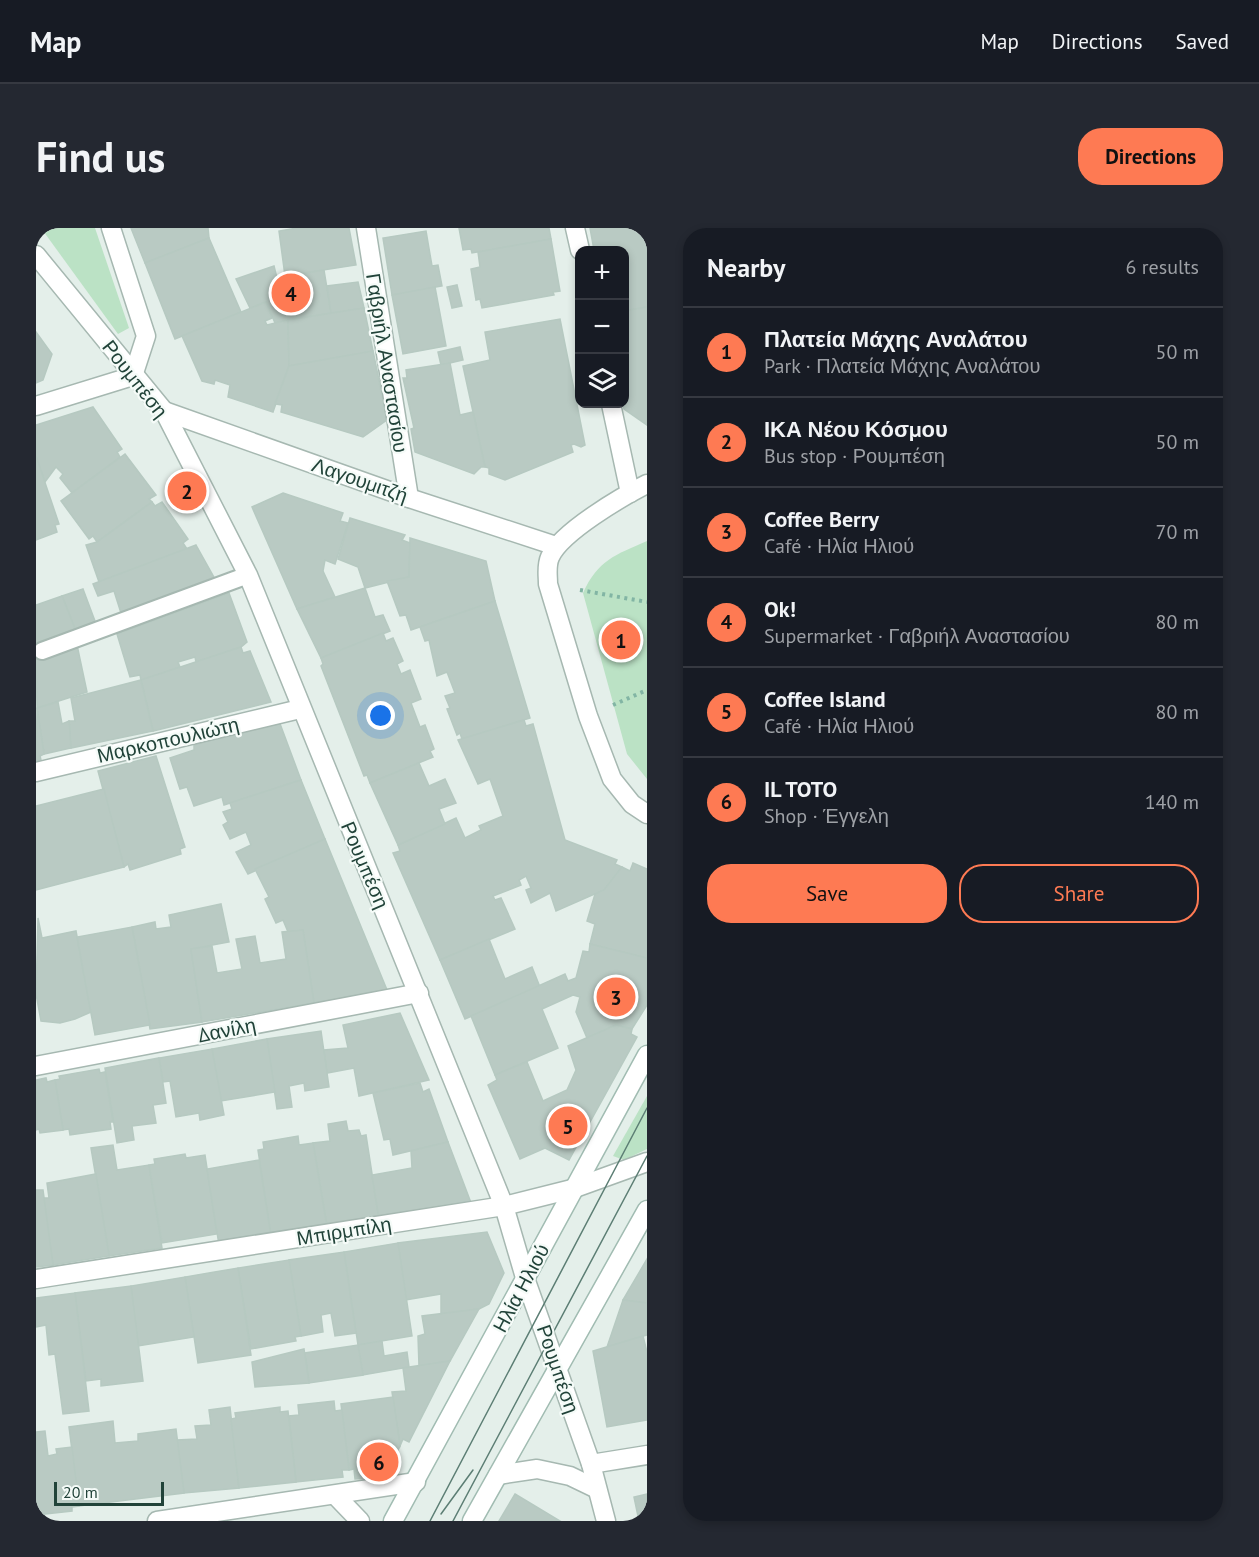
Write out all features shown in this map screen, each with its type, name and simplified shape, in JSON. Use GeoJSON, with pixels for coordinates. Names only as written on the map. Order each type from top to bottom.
{"type":"FeatureCollection","features":[{"type":"Feature","properties":{"kind":"street"},"geometry":{"type":"LineString","coordinates":[[36,406],[133,375],[146,336],[111,228]]}},
{"type":"Feature","properties":{"kind":"street","name":"Γαβριήλ Αναστασίου"},"geometry":{"type":"LineString","coordinates":[[366,228],[409,498]]}},
{"type":"Feature","properties":{"kind":"street"},"geometry":{"type":"LineString","coordinates":[[575,228],[579,246]]}},
{"type":"Feature","properties":{"kind":"street","name":"Ρουμπέση"},"geometry":{"type":"LineString","coordinates":[[36,255],[164,411],[248,575],[300,709],[504,1206],[526,1281],[591,1464],[606,1521]]}},
{"type":"Feature","properties":{"kind":"street"},"geometry":{"type":"LineString","coordinates":[[612,408],[630,493]]}},
{"type":"Feature","properties":{"kind":"street","name":"Λαγουμιτζή"},"geometry":{"type":"LineString","coordinates":[[164,411],[409,498],[556,546]]}},
{"type":"Feature","properties":{"kind":"street"},"geometry":{"type":"LineString","coordinates":[[647,484],[600,511],[556,546],[547,565],[548,584],[588,716],[619,791],[647,814]]}},
{"type":"Feature","properties":{"kind":"street","name":"Μαρκοπουλιώτη"},"geometry":{"type":"LineString","coordinates":[[36,772],[300,709]]}},
{"type":"Feature","properties":{"kind":"street","name":"Δανίλη"},"geometry":{"type":"LineString","coordinates":[[36,1066],[418,993]]}},
{"type":"Feature","properties":{"kind":"street","name":"Ηλία Ηλιού"},"geometry":{"type":"LineString","coordinates":[[393,1521],[526,1281],[572,1189],[647,1055]]}},
{"type":"Feature","properties":{"kind":"street","name":"Μπιρμπίλη"},"geometry":{"type":"LineString","coordinates":[[36,1279],[504,1206],[572,1189],[647,1162]]}},
{"type":"Feature","properties":{"kind":"street"},"geometry":{"type":"LineString","coordinates":[[472,1521],[647,1210]]}},
{"type":"Feature","properties":{"kind":"street"},"geometry":{"type":"LineString","coordinates":[[591,1464],[647,1455]]}},
{"type":"Feature","properties":{"kind":"street"},"geometry":{"type":"LineString","coordinates":[[498,1475],[537,1469],[570,1476],[597,1489]]}},
{"type":"Feature","properties":{"kind":"street"},"geometry":{"type":"LineString","coordinates":[[157,1521],[416,1482]]}},
{"type":"Feature","properties":{"kind":"street"},"geometry":{"type":"LineString","coordinates":[[335,1495],[360,1521]]}},
{"type":"Feature","properties":{"kind":"lane"},"geometry":{"type":"LineString","coordinates":[[42,651],[248,575]]}},
{"type":"Feature","properties":{"kind":"path"},"geometry":{"type":"LineString","coordinates":[[548,584],[647,602]]}},
{"type":"Feature","properties":{"kind":"path"},"geometry":{"type":"LineString","coordinates":[[588,716],[647,690]]}},
{"type":"Feature","properties":{"kind":"green space"},"geometry":{"type":"Polygon","coordinates":[[[41,228],[95,228],[129,328],[118,334],[41,228]]]}},
{"type":"Feature","properties":{"kind":"green space"},"geometry":{"type":"Polygon","coordinates":[[[647,541],[647,779],[627,754],[583,593],[601,566],[617,555],[647,541]]]}},
{"type":"Feature","properties":{"kind":"green space"},"geometry":{"type":"Polygon","coordinates":[[[647,1096],[647,1149],[624,1160],[613,1156],[647,1096]]]}},
{"type":"Feature","properties":{"kind":"building"},"geometry":{"type":"Polygon","coordinates":[[[131,228],[208,228],[209,238],[145,263],[131,228]]]}},
{"type":"Feature","properties":{"kind":"building"},"geometry":{"type":"Polygon","coordinates":[[[297,228],[349,228],[356,265],[285,276],[279,231],[297,228]]]}},
{"type":"Feature","properties":{"kind":"building"},"geometry":{"type":"Polygon","coordinates":[[[459,228],[549,228],[551,239],[472,253],[471,249],[463,250],[459,228]]]}},
{"type":"Feature","properties":{"kind":"building"},"geometry":{"type":"Polygon","coordinates":[[[590,228],[647,228],[647,307],[629,310],[629,246],[593,246],[590,228]]]}},
{"type":"Feature","properties":{"kind":"building"},"geometry":{"type":"Polygon","coordinates":[[[426,231],[432,266],[438,265],[442,286],[392,295],[383,238],[426,231]]]}},
{"type":"Feature","properties":{"kind":"building"},"geometry":{"type":"Polygon","coordinates":[[[209,238],[241,312],[175,339],[145,263],[209,238]]]}},
{"type":"Feature","properties":{"kind":"building"},"geometry":{"type":"Polygon","coordinates":[[[551,239],[560,291],[553,292],[554,295],[482,308],[480,299],[476,300],[471,269],[480,267],[478,252],[551,239]]]}},
{"type":"Feature","properties":{"kind":"building"},"geometry":{"type":"Polygon","coordinates":[[[274,266],[277,278],[324,270],[331,313],[275,323],[266,302],[250,308],[236,279],[274,266]]]}},
{"type":"Feature","properties":{"kind":"building"},"geometry":{"type":"Polygon","coordinates":[[[358,282],[364,308],[331,313],[327,286],[358,282]]]}},
{"type":"Feature","properties":{"kind":"building"},"geometry":{"type":"Polygon","coordinates":[[[457,285],[462,306],[452,308],[447,287],[457,285]]]}},
{"type":"Feature","properties":{"kind":"building"},"geometry":{"type":"Polygon","coordinates":[[[435,287],[446,346],[403,354],[392,295],[435,287]]]}},
{"type":"Feature","properties":{"kind":"building"},"geometry":{"type":"Polygon","coordinates":[[[266,302],[272,318],[265,321],[267,325],[288,320],[289,366],[273,412],[228,397],[230,385],[215,380],[214,384],[202,381],[182,336],[266,302]]]}},
{"type":"Feature","properties":{"kind":"building"},"geometry":{"type":"Polygon","coordinates":[[[647,307],[647,425],[624,408],[629,408],[629,310],[647,307]]]}},
{"type":"Feature","properties":{"kind":"building"},"geometry":{"type":"Polygon","coordinates":[[[364,308],[373,351],[289,366],[288,320],[364,308]]]}},
{"type":"Feature","properties":{"kind":"building"},"geometry":{"type":"Polygon","coordinates":[[[560,319],[575,395],[575,408],[578,408],[585,445],[581,447],[571,445],[573,452],[505,480],[489,474],[489,468],[485,467],[463,366],[490,360],[485,332],[560,319]]]}},
{"type":"Feature","properties":{"kind":"building"},"geometry":{"type":"Polygon","coordinates":[[[36,332],[52,354],[43,380],[36,383],[36,332]]]}},
{"type":"Feature","properties":{"kind":"building"},"geometry":{"type":"Polygon","coordinates":[[[460,347],[463,360],[441,365],[438,352],[460,347]]]}},
{"type":"Feature","properties":{"kind":"building"},"geometry":{"type":"Polygon","coordinates":[[[373,351],[387,420],[363,437],[281,412],[282,405],[275,404],[289,366],[373,351]]]}},
{"type":"Feature","properties":{"kind":"building"},"geometry":{"type":"Polygon","coordinates":[[[450,363],[460,415],[473,412],[485,467],[481,467],[474,474],[415,452],[411,429],[414,428],[403,378],[407,378],[406,370],[450,363]]]}},
{"type":"Feature","properties":{"kind":"building"},"geometry":{"type":"Polygon","coordinates":[[[93,407],[122,449],[117,452],[120,457],[72,493],[60,478],[63,474],[56,467],[45,482],[36,456],[36,425],[93,407]]]}},
{"type":"Feature","properties":{"kind":"building"},"geometry":{"type":"Polygon","coordinates":[[[125,454],[156,495],[149,499],[152,502],[97,542],[93,536],[89,539],[61,501],[125,454]]]}},
{"type":"Feature","properties":{"kind":"building"},"geometry":{"type":"Polygon","coordinates":[[[36,456],[59,524],[55,525],[57,532],[36,540],[36,456]]]}},
{"type":"Feature","properties":{"kind":"building"},"geometry":{"type":"Polygon","coordinates":[[[283,493],[343,513],[340,521],[348,523],[335,564],[325,560],[323,571],[335,597],[297,609],[252,507],[283,493]]]}},
{"type":"Feature","properties":{"kind":"building"},"geometry":{"type":"Polygon","coordinates":[[[152,502],[155,506],[162,502],[188,539],[183,543],[187,549],[99,582],[86,545],[97,542],[152,502]]]}},
{"type":"Feature","properties":{"kind":"building"},"geometry":{"type":"Polygon","coordinates":[[[350,518],[405,535],[402,540],[410,543],[409,577],[365,588],[358,567],[338,559],[350,518]]]}},
{"type":"Feature","properties":{"kind":"building"},"geometry":{"type":"Polygon","coordinates":[[[410,538],[486,561],[495,601],[411,630],[406,615],[400,616],[387,581],[409,577],[410,538]]]}},
{"type":"Feature","properties":{"kind":"building"},"geometry":{"type":"Polygon","coordinates":[[[196,545],[215,579],[121,613],[114,591],[98,596],[93,584],[196,545]]]}},
{"type":"Feature","properties":{"kind":"building"},"geometry":{"type":"Polygon","coordinates":[[[365,588],[375,617],[383,615],[390,631],[321,658],[297,609],[365,588]]]}},
{"type":"Feature","properties":{"kind":"building"},"geometry":{"type":"Polygon","coordinates":[[[83,589],[95,621],[75,629],[62,596],[83,589]]]}},
{"type":"Feature","properties":{"kind":"building"},"geometry":{"type":"Polygon","coordinates":[[[229,593],[247,642],[241,647],[196,662],[195,657],[178,662],[180,667],[141,680],[140,675],[130,677],[117,634],[229,593]]]}},
{"type":"Feature","properties":{"kind":"building"},"geometry":{"type":"Polygon","coordinates":[[[62,596],[75,629],[36,643],[36,605],[62,596]]]}},
{"type":"Feature","properties":{"kind":"building"},"geometry":{"type":"Polygon","coordinates":[[[495,601],[530,718],[462,739],[460,733],[457,735],[447,709],[450,708],[445,696],[455,693],[447,672],[437,676],[429,640],[425,641],[420,627],[495,601]]]}},
{"type":"Feature","properties":{"kind":"building"},"geometry":{"type":"Polygon","coordinates":[[[383,633],[386,641],[393,638],[403,661],[397,664],[401,674],[410,670],[421,699],[411,703],[420,727],[425,725],[434,749],[430,751],[433,757],[370,783],[367,775],[364,776],[321,666],[323,664],[321,658],[383,633]]]}},
{"type":"Feature","properties":{"kind":"building"},"geometry":{"type":"Polygon","coordinates":[[[77,645],[87,692],[37,708],[36,659],[77,645]]]}},
{"type":"Feature","properties":{"kind":"building"},"geometry":{"type":"Polygon","coordinates":[[[241,647],[243,653],[250,651],[271,702],[153,731],[141,680],[241,647]]]}},
{"type":"Feature","properties":{"kind":"building"},"geometry":{"type":"Polygon","coordinates":[[[141,680],[153,731],[71,748],[69,721],[75,721],[71,698],[141,680]]]}},
{"type":"Feature","properties":{"kind":"building"},"geometry":{"type":"Polygon","coordinates":[[[58,702],[62,724],[69,721],[71,748],[44,754],[37,708],[58,702]]]}},
{"type":"Feature","properties":{"kind":"building"},"geometry":{"type":"Polygon","coordinates":[[[37,708],[44,754],[40,756],[41,760],[36,761],[37,708]]]}},
{"type":"Feature","properties":{"kind":"building"},"geometry":{"type":"Polygon","coordinates":[[[524,720],[526,726],[533,724],[565,840],[617,860],[615,864],[622,867],[604,890],[556,911],[550,893],[531,903],[526,890],[531,888],[526,876],[519,880],[521,885],[493,896],[495,900],[501,898],[515,929],[440,960],[393,853],[400,851],[398,845],[456,818],[465,838],[481,830],[479,826],[503,816],[490,779],[478,784],[458,740],[524,720]]]}},
{"type":"Feature","properties":{"kind":"building"},"geometry":{"type":"Polygon","coordinates":[[[279,721],[301,780],[224,805],[222,797],[194,806],[187,787],[180,789],[170,758],[194,750],[194,745],[279,721]]]}},
{"type":"Feature","properties":{"kind":"building"},"geometry":{"type":"Polygon","coordinates":[[[156,756],[185,847],[180,849],[181,854],[130,870],[128,864],[124,867],[98,771],[156,756]]]}},
{"type":"Feature","properties":{"kind":"building"},"geometry":{"type":"Polygon","coordinates":[[[419,763],[429,786],[445,779],[456,803],[439,809],[445,824],[398,845],[370,783],[419,763]]]}},
{"type":"Feature","properties":{"kind":"building"},"geometry":{"type":"Polygon","coordinates":[[[301,780],[325,839],[248,874],[236,852],[251,845],[246,832],[230,839],[223,825],[228,822],[223,812],[232,809],[230,803],[301,780]]]}},
{"type":"Feature","properties":{"kind":"building"},"geometry":{"type":"Polygon","coordinates":[[[104,789],[124,867],[36,890],[36,806],[104,789]]]}},
{"type":"Feature","properties":{"kind":"building"},"geometry":{"type":"Polygon","coordinates":[[[325,839],[387,990],[314,1003],[303,930],[288,932],[283,920],[276,923],[265,899],[269,897],[255,869],[325,839]]]}},
{"type":"Feature","properties":{"kind":"building"},"geometry":{"type":"Polygon","coordinates":[[[633,863],[647,869],[647,958],[590,944],[595,924],[587,921],[595,894],[604,890],[622,867],[630,871],[633,863]]]}},
{"type":"Feature","properties":{"kind":"building"},"geometry":{"type":"Polygon","coordinates":[[[221,904],[229,942],[191,949],[202,1022],[150,1029],[132,927],[155,922],[156,929],[171,927],[169,915],[221,904]]]}},
{"type":"Feature","properties":{"kind":"building"},"geometry":{"type":"Polygon","coordinates":[[[38,918],[42,938],[76,931],[91,1012],[60,1023],[41,1021],[36,994],[38,918]]]}},
{"type":"Feature","properties":{"kind":"building"},"geometry":{"type":"Polygon","coordinates":[[[132,927],[150,1025],[95,1035],[77,937],[132,927]]]}},
{"type":"Feature","properties":{"kind":"building"},"geometry":{"type":"Polygon","coordinates":[[[303,930],[314,1003],[202,1022],[191,949],[212,946],[217,973],[242,969],[236,939],[255,936],[260,963],[286,959],[282,932],[303,930]]]}},
{"type":"Feature","properties":{"kind":"building"},"geometry":{"type":"Polygon","coordinates":[[[489,939],[505,979],[532,967],[540,987],[465,1019],[440,960],[489,939]]]}},
{"type":"Feature","properties":{"kind":"building"},"geometry":{"type":"Polygon","coordinates":[[[590,944],[647,958],[647,1005],[632,1029],[616,1025],[587,1038],[576,1012],[580,997],[573,995],[542,1009],[558,1048],[495,1075],[471,1016],[565,974],[568,981],[576,978],[583,951],[589,952],[590,944]]]}},
{"type":"Feature","properties":{"kind":"building"},"geometry":{"type":"Polygon","coordinates":[[[400,1013],[429,1080],[359,1096],[354,1068],[327,1073],[324,1050],[348,1048],[343,1025],[400,1013]]]}},
{"type":"Feature","properties":{"kind":"building"},"geometry":{"type":"Polygon","coordinates":[[[616,1025],[632,1029],[631,1034],[637,1037],[569,1160],[545,1148],[520,1159],[488,1085],[497,1080],[495,1075],[527,1062],[543,1101],[567,1090],[576,1070],[568,1046],[616,1025]]]}},
{"type":"Feature","properties":{"kind":"building"},"geometry":{"type":"Polygon","coordinates":[[[321,1031],[329,1087],[305,1091],[304,1083],[289,1086],[292,1107],[277,1109],[267,1039],[321,1031]]]}},
{"type":"Feature","properties":{"kind":"building"},"geometry":{"type":"Polygon","coordinates":[[[267,1039],[275,1092],[221,1101],[212,1049],[267,1039]]]}},
{"type":"Feature","properties":{"kind":"building"},"geometry":{"type":"Polygon","coordinates":[[[212,1049],[224,1115],[200,1120],[199,1113],[176,1117],[170,1081],[163,1082],[159,1058],[212,1049]]]}},
{"type":"Feature","properties":{"kind":"building"},"geometry":{"type":"Polygon","coordinates":[[[159,1058],[166,1103],[153,1105],[156,1123],[132,1126],[134,1140],[117,1143],[105,1068],[159,1058]]]}},
{"type":"Feature","properties":{"kind":"building"},"geometry":{"type":"Polygon","coordinates":[[[99,1069],[100,1073],[105,1072],[113,1122],[110,1122],[111,1129],[70,1135],[69,1129],[63,1130],[55,1080],[60,1079],[59,1076],[99,1069]]]}},
{"type":"Feature","properties":{"kind":"building"},"geometry":{"type":"Polygon","coordinates":[[[46,1078],[47,1082],[55,1080],[63,1130],[40,1133],[39,1129],[36,1130],[36,1080],[46,1078]]]}},
{"type":"Feature","properties":{"kind":"building"},"geometry":{"type":"Polygon","coordinates":[[[420,1083],[423,1092],[429,1089],[448,1142],[393,1155],[390,1139],[384,1140],[373,1093],[420,1083]]]}},
{"type":"Feature","properties":{"kind":"building"},"geometry":{"type":"Polygon","coordinates":[[[346,1121],[348,1131],[359,1130],[361,1136],[366,1135],[379,1219],[327,1227],[313,1143],[330,1141],[328,1124],[346,1121]]]}},
{"type":"Feature","properties":{"kind":"building"},"geometry":{"type":"Polygon","coordinates":[[[298,1136],[299,1145],[313,1143],[327,1227],[271,1236],[258,1150],[264,1149],[263,1142],[298,1136]]]}},
{"type":"Feature","properties":{"kind":"building"},"geometry":{"type":"Polygon","coordinates":[[[448,1142],[473,1208],[379,1219],[372,1175],[412,1168],[411,1151],[448,1142]]]}},
{"type":"Feature","properties":{"kind":"building"},"geometry":{"type":"Polygon","coordinates":[[[113,1145],[117,1170],[149,1165],[162,1248],[109,1256],[91,1148],[113,1145]]]}},
{"type":"Feature","properties":{"kind":"building"},"geometry":{"type":"Polygon","coordinates":[[[185,1154],[186,1158],[205,1155],[217,1234],[162,1243],[149,1165],[155,1164],[154,1159],[185,1154]]]}},
{"type":"Feature","properties":{"kind":"building"},"geometry":{"type":"Polygon","coordinates":[[[259,1160],[271,1236],[219,1245],[207,1169],[259,1160]]]}},
{"type":"Feature","properties":{"kind":"building"},"geometry":{"type":"Polygon","coordinates":[[[96,1174],[109,1256],[53,1265],[43,1198],[49,1198],[47,1183],[96,1174]]]}},
{"type":"Feature","properties":{"kind":"building"},"geometry":{"type":"Polygon","coordinates":[[[36,1190],[43,1190],[53,1265],[36,1267],[36,1190]]]}},
{"type":"Feature","properties":{"kind":"building"},"geometry":{"type":"Polygon","coordinates":[[[487,1232],[504,1273],[489,1304],[479,1309],[441,1314],[441,1294],[406,1300],[398,1243],[487,1232]]]}},
{"type":"Feature","properties":{"kind":"building"},"geometry":{"type":"Polygon","coordinates":[[[398,1243],[412,1336],[358,1345],[344,1252],[398,1243]]]}},
{"type":"Feature","properties":{"kind":"building"},"geometry":{"type":"Polygon","coordinates":[[[344,1252],[356,1333],[335,1336],[331,1313],[321,1315],[323,1332],[301,1336],[289,1260],[344,1252]]]}},
{"type":"Feature","properties":{"kind":"building"},"geometry":{"type":"Polygon","coordinates":[[[647,1259],[647,1303],[623,1300],[647,1259]]]}},
{"type":"Feature","properties":{"kind":"building"},"geometry":{"type":"Polygon","coordinates":[[[289,1260],[301,1336],[295,1337],[296,1341],[251,1349],[238,1268],[289,1260]]]}},
{"type":"Feature","properties":{"kind":"building"},"geometry":{"type":"Polygon","coordinates":[[[238,1268],[251,1355],[198,1363],[185,1277],[238,1268]]]}},
{"type":"Feature","properties":{"kind":"building"},"geometry":{"type":"Polygon","coordinates":[[[185,1277],[194,1337],[138,1346],[131,1286],[185,1277]]]}},
{"type":"Feature","properties":{"kind":"building"},"geometry":{"type":"Polygon","coordinates":[[[131,1286],[143,1381],[101,1386],[101,1379],[86,1381],[75,1293],[131,1286]]]}},
{"type":"Feature","properties":{"kind":"building"},"geometry":{"type":"Polygon","coordinates":[[[75,1293],[89,1411],[63,1414],[55,1354],[49,1355],[46,1325],[36,1327],[36,1298],[75,1293]]]}},
{"type":"Feature","properties":{"kind":"building"},"geometry":{"type":"Polygon","coordinates":[[[623,1300],[647,1303],[647,1335],[607,1347],[623,1300]]]}},
{"type":"Feature","properties":{"kind":"building"},"geometry":{"type":"Polygon","coordinates":[[[479,1309],[450,1361],[419,1366],[418,1336],[425,1334],[422,1316],[479,1309]]]}},
{"type":"Feature","properties":{"kind":"building"},"geometry":{"type":"Polygon","coordinates":[[[643,1336],[647,1352],[647,1420],[607,1427],[593,1351],[643,1336]]]}},
{"type":"Feature","properties":{"kind":"building"},"geometry":{"type":"Polygon","coordinates":[[[382,1341],[384,1356],[407,1352],[409,1367],[363,1375],[358,1345],[382,1341]]]}},
{"type":"Feature","properties":{"kind":"building"},"geometry":{"type":"Polygon","coordinates":[[[358,1345],[363,1375],[309,1383],[305,1353],[358,1345]]]}},
{"type":"Feature","properties":{"kind":"building"},"geometry":{"type":"Polygon","coordinates":[[[304,1349],[309,1383],[255,1387],[252,1362],[304,1349]]]}},
{"type":"Feature","properties":{"kind":"building"},"geometry":{"type":"Polygon","coordinates":[[[450,1361],[409,1442],[403,1439],[400,1446],[392,1392],[406,1391],[403,1368],[450,1361]]]}},
{"type":"Feature","properties":{"kind":"building"},"geometry":{"type":"Polygon","coordinates":[[[393,1397],[400,1446],[384,1477],[355,1479],[354,1469],[349,1470],[341,1404],[393,1397]]]}},
{"type":"Feature","properties":{"kind":"building"},"geometry":{"type":"Polygon","coordinates":[[[334,1401],[335,1411],[342,1410],[349,1470],[342,1470],[343,1477],[296,1482],[289,1416],[299,1415],[298,1405],[334,1401]]]}},
{"type":"Feature","properties":{"kind":"building"},"geometry":{"type":"Polygon","coordinates":[[[230,1407],[239,1488],[184,1493],[177,1440],[197,1439],[195,1426],[211,1425],[209,1410],[230,1407]]]}},
{"type":"Feature","properties":{"kind":"building"},"geometry":{"type":"Polygon","coordinates":[[[280,1407],[280,1412],[288,1411],[296,1482],[239,1488],[231,1419],[236,1418],[235,1413],[280,1407]]]}},
{"type":"Feature","properties":{"kind":"building"},"geometry":{"type":"Polygon","coordinates":[[[113,1421],[115,1443],[138,1441],[138,1434],[176,1429],[184,1493],[79,1506],[69,1427],[113,1421]]]}},
{"type":"Feature","properties":{"kind":"building"},"geometry":{"type":"Polygon","coordinates":[[[45,1431],[48,1456],[57,1454],[56,1449],[72,1447],[79,1506],[72,1507],[72,1511],[36,1515],[36,1432],[45,1431]]]}},
{"type":"Feature","properties":{"kind":"building"},"geometry":{"type":"Polygon","coordinates":[[[515,1494],[560,1521],[499,1521],[515,1494]]]}},
{"type":"Feature","properties":{"kind":"building"},"geometry":{"type":"Polygon","coordinates":[[[647,1494],[647,1521],[639,1521],[634,1497],[647,1494]]]}},
{"type":"Feature","properties":{"kind":"tram line"},"geometry":{"type":"LineString","coordinates":[[430,1521],[647,1108]]}},
{"type":"Feature","properties":{"kind":"tram line"},"geometry":{"type":"LineString","coordinates":[[453,1521],[647,1156]]}},
{"type":"Feature","properties":{"kind":"tram line"},"geometry":{"type":"LineString","coordinates":[[441,1514],[473,1470]]}},
{"type":"Feature","properties":{"kind":"place","name":"Ok!"},"geometry":{"type":"Point","coordinates":[291,293]}},
{"type":"Feature","properties":{"kind":"place","name":"ΙΚΑ Νέου Κόσμου"},"geometry":{"type":"Point","coordinates":[187,491]}},
{"type":"Feature","properties":{"kind":"place","name":"Πλατεία Μάχης Αναλάτου"},"geometry":{"type":"Point","coordinates":[621,640]}},
{"type":"Feature","properties":{"kind":"place","name":"Coffee Berry"},"geometry":{"type":"Point","coordinates":[616,997]}},
{"type":"Feature","properties":{"kind":"place","name":"Coffee Island"},"geometry":{"type":"Point","coordinates":[568,1126]}},
{"type":"Feature","properties":{"kind":"place","name":"IL TOTO"},"geometry":{"type":"Point","coordinates":[379,1462]}}]}
